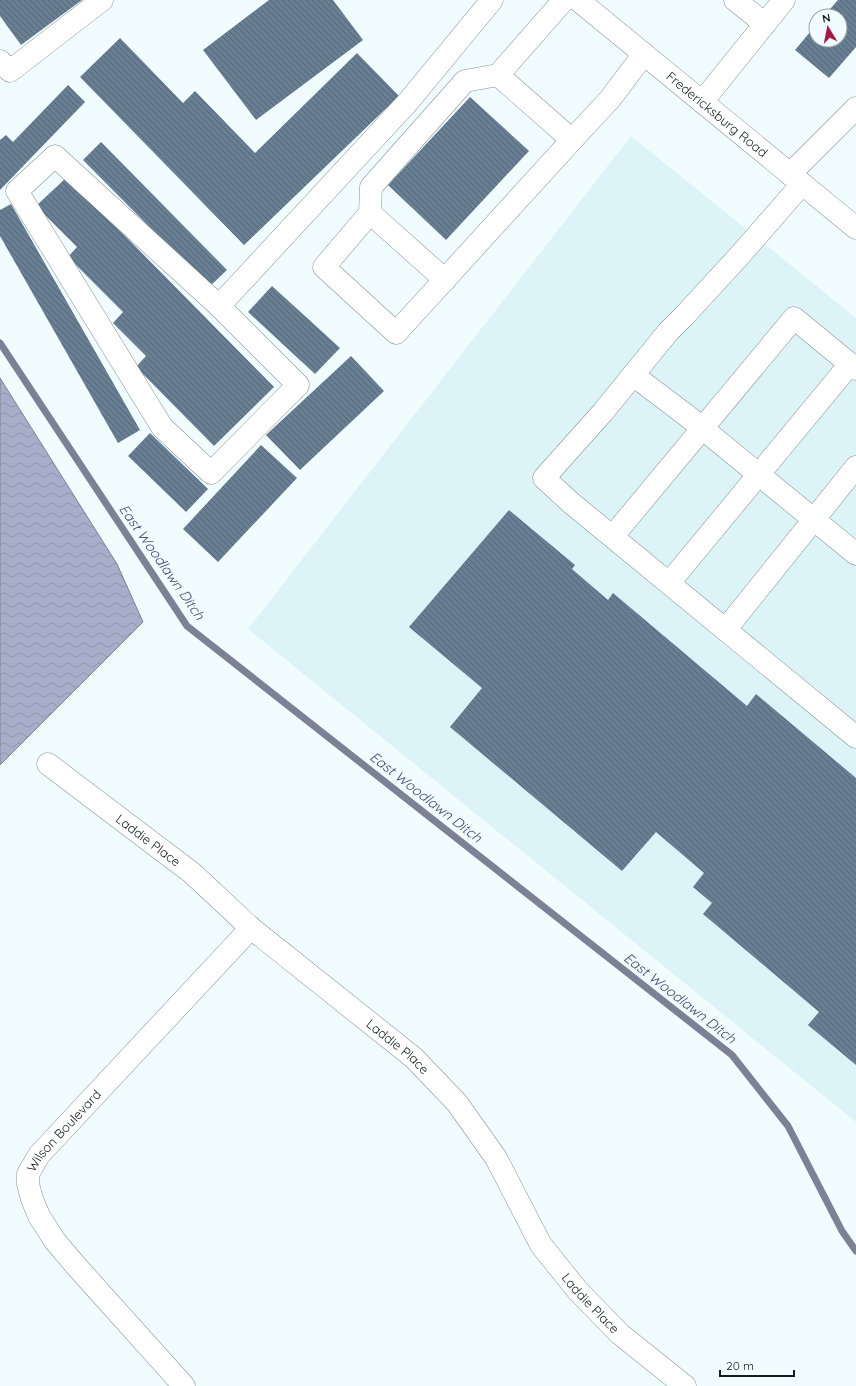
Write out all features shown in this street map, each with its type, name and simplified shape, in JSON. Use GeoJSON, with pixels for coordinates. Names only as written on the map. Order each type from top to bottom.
{"type":"FeatureCollection","features":[{"type":"Feature","properties":{"kind":"street"},"geometry":{"type":"LineString","coordinates":[[0,61],[10,72],[102,0]]}},
{"type":"Feature","properties":{"kind":"street"},"geometry":{"type":"LineString","coordinates":[[219,306],[407,104],[492,0]]}},
{"type":"Feature","properties":{"kind":"street"},"geometry":{"type":"LineString","coordinates":[[564,0],[498,74],[465,81],[371,187],[370,213],[324,267],[396,333],[610,99],[644,54]]}},
{"type":"Feature","properties":{"kind":"street","name":"Fredericksburg Road"},"geometry":{"type":"LineString","coordinates":[[578,0],[856,228]]}},
{"type":"Feature","properties":{"kind":"street"},"geometry":{"type":"LineString","coordinates":[[735,0],[765,24]]}},
{"type":"Feature","properties":{"kind":"street"},"geometry":{"type":"LineString","coordinates":[[702,102],[784,0]]}},
{"type":"Feature","properties":{"kind":"street"},"geometry":{"type":"LineString","coordinates":[[498,74],[572,140]]}},
{"type":"Feature","properties":{"kind":"street"},"geometry":{"type":"LineString","coordinates":[[856,108],[685,315],[668,332],[603,412],[544,478],[570,502],[856,737]]}},
{"type":"Feature","properties":{"kind":"street"},"geometry":{"type":"LineString","coordinates":[[55,156],[219,306],[298,385],[211,473],[162,427],[17,191],[55,156]]}},
{"type":"Feature","properties":{"kind":"street"},"geometry":{"type":"LineString","coordinates":[[370,213],[445,280]]}},
{"type":"Feature","properties":{"kind":"street"},"geometry":{"type":"LineString","coordinates":[[612,536],[794,318],[853,367],[759,475],[669,583]]}},
{"type":"Feature","properties":{"kind":"street"},"geometry":{"type":"LineString","coordinates":[[633,375],[856,554]]}},
{"type":"Feature","properties":{"kind":"street"},"geometry":{"type":"LineString","coordinates":[[726,629],[856,467]]}},
{"type":"Feature","properties":{"kind":"street","name":"Laddie Place"},"geometry":{"type":"LineString","coordinates":[[48,764],[192,873],[251,928],[414,1058],[457,1103],[496,1158],[541,1245],[578,1291],[620,1334],[685,1386]]}},
{"type":"Feature","properties":{"kind":"street","name":"Wilson Boulevard"},"geometry":{"type":"LineString","coordinates":[[184,1386],[55,1241],[39,1216],[28,1184],[28,1174],[39,1155],[251,928]]}},
{"type":"Feature","properties":{"kind":"shaded area"},"geometry":{"type":"Polygon","coordinates":[[[631,136],[856,318],[856,1122],[248,629],[631,136]]]}},
{"type":"Feature","properties":{"kind":"water"},"geometry":{"type":"Polygon","coordinates":[[[0,378],[117,564],[143,622],[0,765],[0,378]]]}},
{"type":"Feature","properties":{"kind":"building"},"geometry":{"type":"Polygon","coordinates":[[[0,0],[82,0],[21,45],[0,16],[0,0]]]}},
{"type":"Feature","properties":{"kind":"building"},"geometry":{"type":"Polygon","coordinates":[[[269,0],[333,0],[363,40],[256,120],[203,50],[269,0]]]}},
{"type":"Feature","properties":{"kind":"building"},"geometry":{"type":"Polygon","coordinates":[[[838,0],[856,0],[856,47],[829,78],[795,50],[808,35],[808,48],[848,48],[848,8],[831,8],[838,0]]]}},
{"type":"Feature","properties":{"kind":"building"},"geometry":{"type":"Polygon","coordinates":[[[120,38],[183,103],[195,91],[255,153],[357,53],[399,96],[244,245],[80,77],[120,38]]]}},
{"type":"Feature","properties":{"kind":"building"},"geometry":{"type":"Polygon","coordinates":[[[68,85],[85,102],[0,190],[0,140],[6,135],[13,142],[68,85]]]}},
{"type":"Feature","properties":{"kind":"building"},"geometry":{"type":"Polygon","coordinates":[[[470,97],[529,151],[446,240],[388,185],[470,97]]]}},
{"type":"Feature","properties":{"kind":"building"},"geometry":{"type":"Polygon","coordinates":[[[101,142],[227,270],[209,287],[83,160],[101,142]]]}},
{"type":"Feature","properties":{"kind":"building"},"geometry":{"type":"Polygon","coordinates":[[[67,177],[274,387],[214,446],[136,367],[146,356],[113,323],[123,312],[68,257],[77,247],[36,206],[67,177]]]}},
{"type":"Feature","properties":{"kind":"building"},"geometry":{"type":"Polygon","coordinates":[[[11,204],[140,430],[118,443],[0,236],[0,210],[11,204]]]}},
{"type":"Feature","properties":{"kind":"building"},"geometry":{"type":"Polygon","coordinates":[[[272,286],[340,348],[315,374],[248,312],[272,286]]]}},
{"type":"Feature","properties":{"kind":"building"},"geometry":{"type":"Polygon","coordinates":[[[351,356],[384,391],[300,470],[266,435],[351,356]]]}},
{"type":"Feature","properties":{"kind":"building"},"geometry":{"type":"Polygon","coordinates":[[[150,433],[208,489],[186,512],[128,456],[150,433]]]}},
{"type":"Feature","properties":{"kind":"building"},"geometry":{"type":"Polygon","coordinates":[[[261,445],[297,478],[218,562],[183,529],[261,445]]]}},
{"type":"Feature","properties":{"kind":"building"},"geometry":{"type":"Polygon","coordinates":[[[509,510],[575,565],[572,569],[608,600],[613,593],[747,706],[756,694],[856,778],[856,1065],[808,1025],[819,1012],[703,914],[712,903],[693,887],[704,873],[656,832],[622,871],[450,727],[482,688],[409,627],[509,510]]]}},
{"type":"Feature","properties":{"kind":"waterway","name":"East Woodlawn Ditch"},"geometry":{"type":"LineString","coordinates":[[0,343],[187,626],[732,1055],[788,1126],[842,1231],[856,1251]]}}]}
